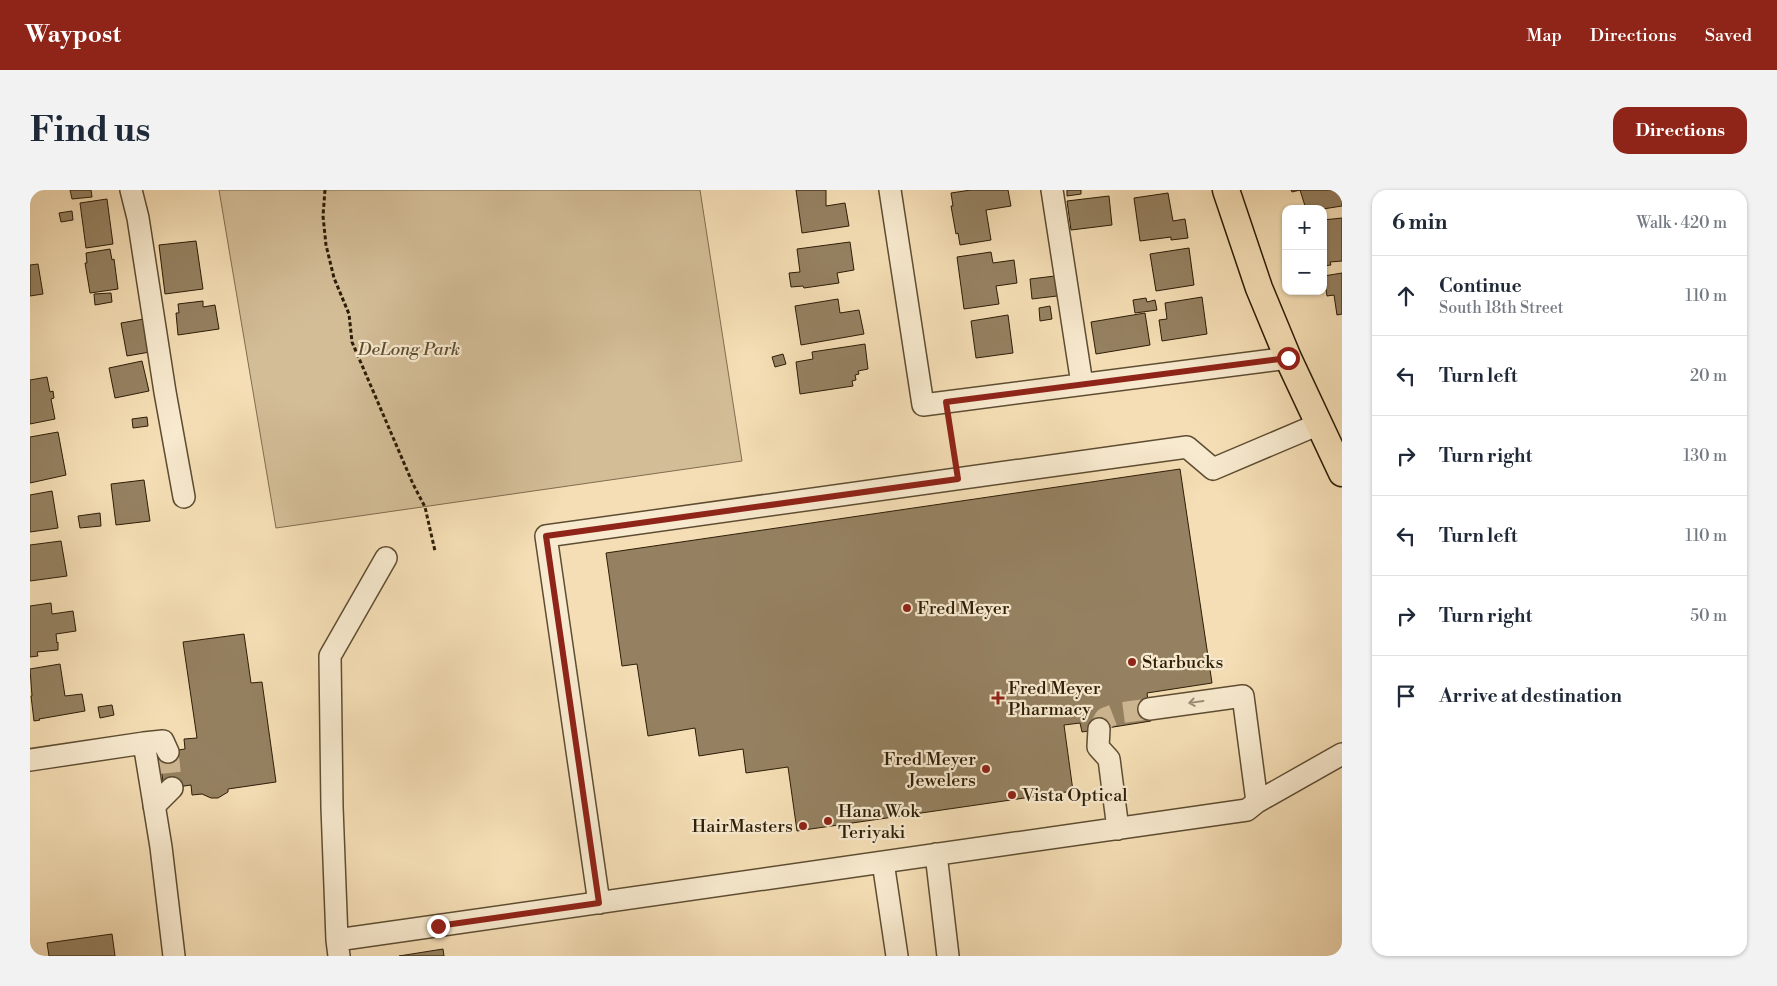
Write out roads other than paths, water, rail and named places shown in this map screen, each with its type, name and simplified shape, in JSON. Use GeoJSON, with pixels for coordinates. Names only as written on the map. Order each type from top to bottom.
{"type":"FeatureCollection","features":[{"type":"Feature","properties":{"kind":"main road"},"geometry":{"type":"LineString","coordinates":[[1226,190],[1259,288],[1288,358],[1342,473]]}},
{"type":"Feature","properties":{"kind":"street"},"geometry":{"type":"LineString","coordinates":[[132,190],[184,497]]}},
{"type":"Feature","properties":{"kind":"street"},"geometry":{"type":"LineString","coordinates":[[890,190],[923,405],[1288,358]]}},
{"type":"Feature","properties":{"kind":"street"},"geometry":{"type":"LineString","coordinates":[[1052,190],[1082,384]]}},
{"type":"Feature","properties":{"kind":"street"},"geometry":{"type":"LineString","coordinates":[[599,903],[546,536],[1187,447],[1213,469],[1319,424]]}},
{"type":"Feature","properties":{"kind":"street"},"geometry":{"type":"LineString","coordinates":[[386,558],[330,656],[332,807],[338,948],[599,903],[1247,810],[1257,802],[1342,754]]}},
{"type":"Feature","properties":{"kind":"street"},"geometry":{"type":"LineString","coordinates":[[1150,709],[1243,696],[1257,802]]}},
{"type":"Feature","properties":{"kind":"street"},"geometry":{"type":"LineString","coordinates":[[1099,729],[1098,747],[1109,759],[1118,829]]}},
{"type":"Feature","properties":{"kind":"street"},"geometry":{"type":"LineString","coordinates":[[30,760],[158,745],[154,806],[161,847],[174,956]]}},
{"type":"Feature","properties":{"kind":"street"},"geometry":{"type":"LineString","coordinates":[[154,806],[172,788]]}},
{"type":"Feature","properties":{"kind":"street"},"geometry":{"type":"LineString","coordinates":[[936,854],[948,956]]}},
{"type":"Feature","properties":{"kind":"street"},"geometry":{"type":"LineString","coordinates":[[883,862],[897,956]]}},
{"type":"Feature","properties":{"kind":"tunnel"},"geometry":{"type":"LineString","coordinates":[[1099,729],[1105,718],[1118,713],[1149,709]]}},
{"type":"Feature","properties":{"kind":"tunnel"},"geometry":{"type":"LineString","coordinates":[[168,752],[172,788]]}},
{"type":"Feature","properties":{"kind":"place","name":"Fred Meyer"},"geometry":{"type":"Point","coordinates":[907,608]}},
{"type":"Feature","properties":{"kind":"place","name":"Starbucks"},"geometry":{"type":"Point","coordinates":[1132,662]}},
{"type":"Feature","properties":{"kind":"place","name":"Fred Meyer Pharmacy"},"geometry":{"type":"Point","coordinates":[998,698]}},
{"type":"Feature","properties":{"kind":"place","name":"Fred Meyer Jewelers"},"geometry":{"type":"Point","coordinates":[986,769]}},
{"type":"Feature","properties":{"kind":"place","name":"Vista Optical"},"geometry":{"type":"Point","coordinates":[1012,795]}},
{"type":"Feature","properties":{"kind":"place","name":"Hana Wok Teriyaki"},"geometry":{"type":"Point","coordinates":[828,821]}},
{"type":"Feature","properties":{"kind":"place","name":"HairMasters"},"geometry":{"type":"Point","coordinates":[803,826]}},
{"type":"Feature","properties":{"kind":"park label","name":"DeLong Park"},"geometry":{"type":"Point","coordinates":[409,349]}}]}
